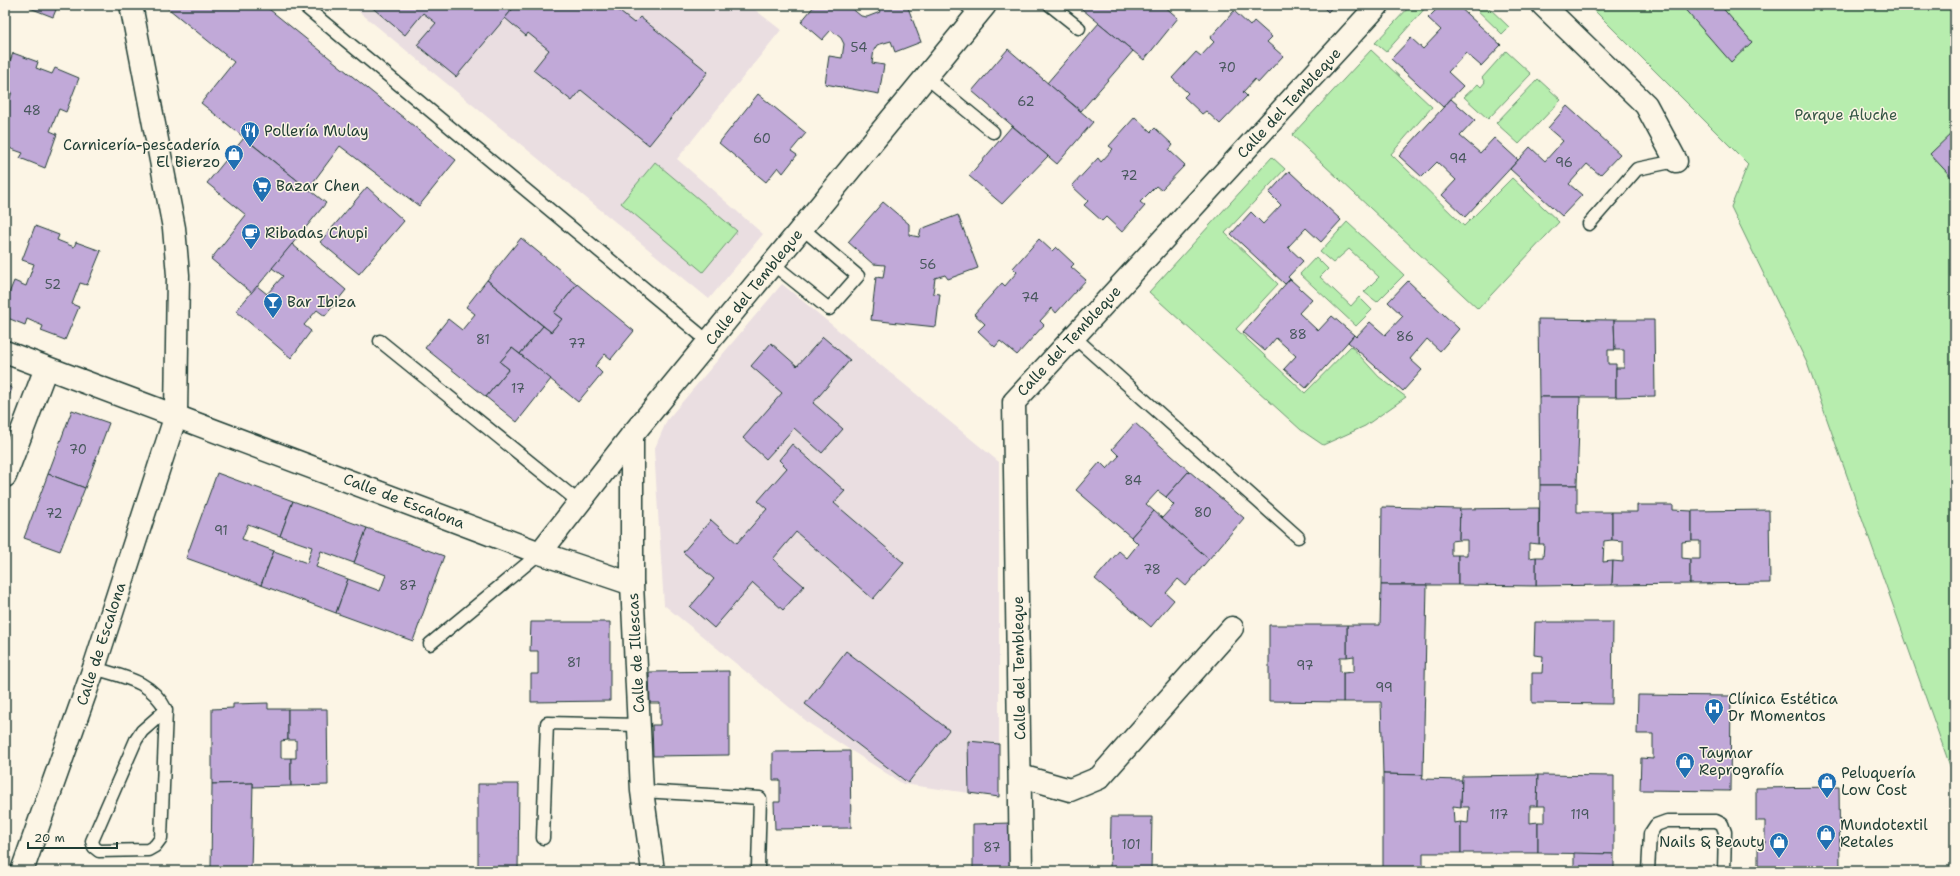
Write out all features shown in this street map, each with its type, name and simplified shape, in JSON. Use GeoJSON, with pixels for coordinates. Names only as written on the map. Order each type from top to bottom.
{"type":"FeatureCollection","features":[{"type":"Feature","properties":{"kind":"street","name":"Calle de Escalona"},"geometry":{"type":"LineString","coordinates":[[22,871],[94,668],[176,415],[178,275],[174,228],[131,5]]}},
{"type":"Feature","properties":{"kind":"street","name":"Calle del Tembleque"},"geometry":{"type":"LineString","coordinates":[[1021,871],[1021,776],[1014,402],[1378,5]]}},
{"type":"Feature","properties":{"kind":"street"},"geometry":{"type":"LineString","coordinates":[[1543,5],[1646,105],[1676,161]]}},
{"type":"Feature","properties":{"kind":"street","name":"Calle del Tembleque"},"geometry":{"type":"LineString","coordinates":[[540,552],[632,435],[926,77],[976,8]]}},
{"type":"Feature","properties":{"kind":"street","name":"Calle de Escalona"},"geometry":{"type":"LineString","coordinates":[[5,352],[540,552],[632,584]]}},
{"type":"Feature","properties":{"kind":"street"},"geometry":{"type":"LineString","coordinates":[[5,476],[46,368]]}},
{"type":"Feature","properties":{"kind":"street","name":"Calle de Illescas"},"geometry":{"type":"LineString","coordinates":[[632,435],[632,584],[642,791],[653,871]]}},
{"type":"Feature","properties":{"kind":"street"},"geometry":{"type":"LineString","coordinates":[[1021,776],[1070,790],[1099,778],[1232,628]]}},
{"type":"Feature","properties":{"kind":"lane"},"geometry":{"type":"LineString","coordinates":[[303,5],[709,342]]}},
{"type":"Feature","properties":{"kind":"lane"},"geometry":{"type":"LineString","coordinates":[[1050,5],[1079,28]]}},
{"type":"Feature","properties":{"kind":"lane"},"geometry":{"type":"LineString","coordinates":[[926,77],[993,132]]}},
{"type":"Feature","properties":{"kind":"lane"},"geometry":{"type":"LineString","coordinates":[[1589,224],[1637,169],[1676,161]]}},
{"type":"Feature","properties":{"kind":"lane"},"geometry":{"type":"LineString","coordinates":[[773,264],[829,309],[858,276],[802,228]]}},
{"type":"Feature","properties":{"kind":"lane"},"geometry":{"type":"LineString","coordinates":[[1074,337],[1298,537]]}},
{"type":"Feature","properties":{"kind":"lane"},"geometry":{"type":"LineString","coordinates":[[380,341],[579,502]]}},
{"type":"Feature","properties":{"kind":"lane"},"geometry":{"type":"LineString","coordinates":[[430,644],[540,552]]}},
{"type":"Feature","properties":{"kind":"lane"},"geometry":{"type":"LineString","coordinates":[[94,668],[140,682],[162,702],[166,710],[161,838],[155,846],[148,850],[99,851],[94,847],[92,841],[136,740],[142,731],[166,710]]}},
{"type":"Feature","properties":{"kind":"lane"},"geometry":{"type":"LineString","coordinates":[[543,838],[547,723],[639,725]]}},
{"type":"Feature","properties":{"kind":"lane"},"geometry":{"type":"LineString","coordinates":[[642,791],[760,798],[758,867]]}},
{"type":"Feature","properties":{"kind":"lane"},"geometry":{"type":"LineString","coordinates":[[1648,871],[1650,834],[1656,825],[1667,821],[1716,820],[1722,824],[1724,832],[1724,871]]}},
{"type":"Feature","properties":{"kind":"shaded area"},"geometry":{"type":"Polygon","coordinates":[[[351,5],[749,5],[781,30],[677,159],[763,234],[709,299],[351,5]]]}},
{"type":"Feature","properties":{"kind":"shaded area"},"geometry":{"type":"Polygon","coordinates":[[[782,284],[999,462],[999,797],[903,784],[810,724],[664,605],[654,450],[667,420],[782,284]]]}},
{"type":"Feature","properties":{"kind":"green space"},"geometry":{"type":"Polygon","coordinates":[[[1411,5],[1428,5],[1386,52],[1375,43],[1411,5]]]}},
{"type":"Feature","properties":{"kind":"green space"},"geometry":{"type":"Polygon","coordinates":[[[1472,5],[1486,5],[1509,27],[1502,34],[1472,5]]]}},
{"type":"Feature","properties":{"kind":"green space","name":"Parque Aluche"},"geometry":{"type":"Polygon","coordinates":[[[1589,5],[1955,5],[1955,780],[1807,363],[1731,207],[1748,164],[1589,5]]]}},
{"type":"Feature","properties":{"kind":"green space"},"geometry":{"type":"Polygon","coordinates":[[[1371,50],[1432,107],[1391,154],[1464,226],[1512,178],[1559,222],[1478,309],[1292,135],[1371,50]]]}},
{"type":"Feature","properties":{"kind":"green space"},"geometry":{"type":"Polygon","coordinates":[[[1506,51],[1531,74],[1488,119],[1464,97],[1478,84],[1481,87],[1485,82],[1482,78],[1506,51]]]}},
{"type":"Feature","properties":{"kind":"green space"},"geometry":{"type":"Polygon","coordinates":[[[1538,79],[1561,100],[1519,144],[1496,123],[1538,79]]]}},
{"type":"Feature","properties":{"kind":"green space"},"geometry":{"type":"Polygon","coordinates":[[[1272,157],[1285,169],[1225,233],[1278,284],[1236,329],[1305,393],[1351,346],[1379,377],[1406,397],[1365,426],[1323,445],[1301,430],[1149,292],[1272,157]]]}},
{"type":"Feature","properties":{"kind":"green space"},"geometry":{"type":"Polygon","coordinates":[[[655,162],[737,231],[703,272],[621,203],[655,162]]]}},
{"type":"Feature","properties":{"kind":"green space"},"geometry":{"type":"Polygon","coordinates":[[[1347,222],[1404,275],[1377,302],[1364,292],[1379,277],[1349,249],[1333,263],[1320,252],[1347,222]]]}},
{"type":"Feature","properties":{"kind":"green space"},"geometry":{"type":"Polygon","coordinates":[[[1316,257],[1328,269],[1320,277],[1351,306],[1359,297],[1372,310],[1356,326],[1300,274],[1316,257]]]}},
{"type":"Feature","properties":{"kind":"building"},"geometry":{"type":"Polygon","coordinates":[[[31,5],[58,5],[53,17],[30,8],[31,5]]]}},
{"type":"Feature","properties":{"kind":"building"},"geometry":{"type":"Polygon","coordinates":[[[164,5],[264,5],[456,160],[419,206],[340,146],[308,189],[201,103],[234,62],[164,5]]]}},
{"type":"Feature","properties":{"kind":"building"},"geometry":{"type":"Polygon","coordinates":[[[369,5],[516,5],[456,77],[417,45],[436,23],[423,13],[405,35],[369,5]]]}},
{"type":"Feature","properties":{"kind":"building"},"geometry":{"type":"Polygon","coordinates":[[[516,5],[611,5],[634,23],[640,17],[708,72],[649,145],[581,90],[572,101],[533,70],[549,50],[528,33],[526,36],[505,18],[516,5]]]}},
{"type":"Feature","properties":{"kind":"building"},"geometry":{"type":"Polygon","coordinates":[[[815,5],[851,5],[850,7],[861,16],[867,17],[880,12],[877,5],[907,5],[921,42],[895,52],[891,41],[877,45],[874,50],[872,63],[884,65],[879,94],[825,84],[829,56],[842,58],[844,44],[841,38],[831,30],[822,40],[801,22],[815,5]]]}},
{"type":"Feature","properties":{"kind":"building"},"geometry":{"type":"Polygon","coordinates":[[[1077,5],[1163,5],[1178,18],[1144,60],[1077,5]]]}},
{"type":"Feature","properties":{"kind":"building"},"geometry":{"type":"Polygon","coordinates":[[[1321,5],[1334,5],[1328,12],[1321,5]]]}},
{"type":"Feature","properties":{"kind":"building"},"geometry":{"type":"Polygon","coordinates":[[[1441,5],[1457,5],[1501,45],[1481,66],[1466,53],[1448,72],[1463,86],[1443,107],[1391,59],[1411,38],[1423,49],[1441,30],[1428,18],[1441,5]]]}},
{"type":"Feature","properties":{"kind":"building"},"geometry":{"type":"Polygon","coordinates":[[[1681,5],[1720,5],[1752,42],[1731,62],[1681,5]]]}},
{"type":"Feature","properties":{"kind":"building"},"geometry":{"type":"Polygon","coordinates":[[[1234,11],[1250,26],[1254,21],[1272,37],[1267,42],[1283,56],[1258,83],[1255,79],[1243,92],[1247,96],[1220,124],[1206,111],[1202,114],[1184,97],[1188,93],[1172,78],[1196,52],[1201,56],[1214,42],[1210,38],[1234,11]]]}},
{"type":"Feature","properties":{"kind":"building"},"geometry":{"type":"Polygon","coordinates":[[[1099,23],[1133,51],[1081,111],[1047,83],[1099,23]]]}},
{"type":"Feature","properties":{"kind":"building"},"geometry":{"type":"Polygon","coordinates":[[[1008,49],[1093,122],[1057,164],[972,91],[1008,49]]]}},
{"type":"Feature","properties":{"kind":"building"},"geometry":{"type":"Polygon","coordinates":[[[13,53],[38,62],[36,68],[52,74],[55,68],[79,78],[66,112],[59,109],[50,131],[57,134],[45,168],[20,158],[23,153],[6,147],[5,148],[5,111],[12,92],[5,89],[5,74],[13,53]]]}},
{"type":"Feature","properties":{"kind":"building"},"geometry":{"type":"Polygon","coordinates":[[[758,94],[806,133],[791,151],[797,155],[783,173],[778,167],[766,182],[719,143],[758,94]]]}},
{"type":"Feature","properties":{"kind":"building"},"geometry":{"type":"Polygon","coordinates":[[[1451,99],[1475,120],[1460,136],[1480,153],[1494,138],[1518,160],[1465,217],[1442,195],[1456,180],[1437,162],[1422,177],[1399,156],[1451,99]]]}},
{"type":"Feature","properties":{"kind":"building"},"geometry":{"type":"Polygon","coordinates":[[[1567,106],[1620,154],[1600,175],[1587,164],[1569,184],[1582,195],[1562,216],[1510,169],[1530,147],[1545,161],[1563,141],[1548,128],[1567,106]]]}},
{"type":"Feature","properties":{"kind":"building"},"geometry":{"type":"Polygon","coordinates":[[[1135,117],[1151,132],[1155,128],[1173,145],[1169,150],[1185,165],[1161,190],[1156,186],[1140,202],[1145,206],[1122,232],[1106,217],[1102,221],[1084,205],[1088,201],[1072,186],[1098,158],[1101,162],[1113,149],[1109,146],[1135,117]]]}},
{"type":"Feature","properties":{"kind":"building"},"geometry":{"type":"Polygon","coordinates":[[[1012,126],[1048,156],[1002,204],[969,176],[1012,126]]]}},
{"type":"Feature","properties":{"kind":"building"},"geometry":{"type":"Polygon","coordinates":[[[1955,130],[1955,181],[1930,154],[1955,130]]]}},
{"type":"Feature","properties":{"kind":"building"},"geometry":{"type":"Polygon","coordinates":[[[244,138],[326,203],[252,293],[211,259],[246,215],[207,183],[244,138]]]}},
{"type":"Feature","properties":{"kind":"building"},"geometry":{"type":"Polygon","coordinates":[[[1289,171],[1341,220],[1321,242],[1306,228],[1288,247],[1303,261],[1288,277],[1290,279],[1285,284],[1231,234],[1251,212],[1263,224],[1281,205],[1269,193],[1289,171]]]}},
{"type":"Feature","properties":{"kind":"building"},"geometry":{"type":"Polygon","coordinates":[[[367,187],[404,221],[359,274],[320,242],[367,187]]]}},
{"type":"Feature","properties":{"kind":"building"},"geometry":{"type":"Polygon","coordinates":[[[883,202],[909,224],[909,235],[919,237],[921,229],[958,215],[978,268],[948,279],[945,275],[935,278],[933,293],[940,294],[936,327],[871,320],[876,277],[883,278],[885,265],[873,264],[848,242],[883,202]]]}},
{"type":"Feature","properties":{"kind":"building"},"geometry":{"type":"Polygon","coordinates":[[[35,226],[59,235],[57,240],[74,247],[76,242],[101,251],[87,285],[80,283],[72,304],[79,307],[65,340],[41,331],[43,326],[27,319],[25,325],[5,317],[5,303],[14,281],[26,286],[34,264],[22,260],[35,226]]]}},
{"type":"Feature","properties":{"kind":"building"},"geometry":{"type":"Polygon","coordinates":[[[521,238],[577,284],[554,313],[562,319],[551,332],[487,280],[521,238]]]}},
{"type":"Feature","properties":{"kind":"building"},"geometry":{"type":"Polygon","coordinates":[[[1039,239],[1052,251],[1056,247],[1074,264],[1071,267],[1086,280],[1056,313],[1052,308],[1040,321],[1044,325],[1017,355],[1000,341],[995,347],[978,331],[985,324],[974,314],[1002,283],[1005,286],[1017,272],[1013,268],[1039,239]]]}},
{"type":"Feature","properties":{"kind":"building"},"geometry":{"type":"Polygon","coordinates":[[[292,244],[346,290],[325,316],[317,310],[304,325],[311,331],[291,358],[236,311],[257,286],[267,294],[283,276],[272,268],[292,244]]]}},
{"type":"Feature","properties":{"kind":"building"},"geometry":{"type":"Polygon","coordinates":[[[1290,279],[1312,299],[1299,313],[1318,331],[1332,316],[1354,335],[1306,388],[1284,369],[1296,356],[1276,338],[1265,351],[1243,332],[1290,279]]]}},
{"type":"Feature","properties":{"kind":"building"},"geometry":{"type":"Polygon","coordinates":[[[487,280],[543,326],[520,354],[512,348],[500,362],[509,369],[486,397],[425,348],[448,319],[462,330],[475,314],[466,307],[487,280]]]}},
{"type":"Feature","properties":{"kind":"building"},"geometry":{"type":"Polygon","coordinates":[[[1408,281],[1459,329],[1440,351],[1427,339],[1410,359],[1422,370],[1403,391],[1348,342],[1354,335],[1356,337],[1370,322],[1385,335],[1403,316],[1388,302],[1408,281]]]}},
{"type":"Feature","properties":{"kind":"building"},"geometry":{"type":"Polygon","coordinates":[[[577,284],[634,331],[611,359],[605,354],[595,366],[602,373],[578,402],[520,354],[543,326],[551,332],[562,319],[554,313],[577,284]]]}},
{"type":"Feature","properties":{"kind":"building"},"geometry":{"type":"Polygon","coordinates":[[[1538,319],[1614,320],[1615,350],[1608,350],[1608,364],[1616,364],[1616,397],[1539,397],[1538,319]]]}},
{"type":"Feature","properties":{"kind":"building"},"geometry":{"type":"Polygon","coordinates":[[[1614,320],[1654,320],[1655,396],[1616,397],[1616,368],[1624,368],[1624,350],[1615,350],[1614,320]]]}},
{"type":"Feature","properties":{"kind":"building"},"geometry":{"type":"Polygon","coordinates":[[[823,337],[850,360],[813,403],[843,429],[822,453],[794,428],[766,459],[743,438],[782,393],[751,366],[771,343],[797,366],[823,337]]]}},
{"type":"Feature","properties":{"kind":"building"},"geometry":{"type":"Polygon","coordinates":[[[512,348],[551,379],[517,422],[486,397],[509,369],[500,362],[512,348]]]}},
{"type":"Feature","properties":{"kind":"building"},"geometry":{"type":"Polygon","coordinates":[[[5,385],[12,388],[5,408],[5,385]]]}},
{"type":"Feature","properties":{"kind":"building"},"geometry":{"type":"Polygon","coordinates":[[[1539,397],[1580,397],[1577,485],[1540,485],[1539,397]]]}},
{"type":"Feature","properties":{"kind":"building"},"geometry":{"type":"Polygon","coordinates":[[[72,410],[109,423],[85,488],[48,474],[72,410]]]}},
{"type":"Feature","properties":{"kind":"building"},"geometry":{"type":"Polygon","coordinates":[[[1135,423],[1189,471],[1166,497],[1158,491],[1146,504],[1154,511],[1131,537],[1076,490],[1100,462],[1107,469],[1119,456],[1112,449],[1135,423]]]}},
{"type":"Feature","properties":{"kind":"building"},"geometry":{"type":"Polygon","coordinates":[[[792,444],[845,491],[834,503],[904,563],[873,599],[796,532],[773,559],[804,586],[783,610],[753,583],[714,628],[690,607],[714,579],[683,552],[711,520],[737,543],[767,509],[758,501],[787,468],[779,460],[792,444]]]}},
{"type":"Feature","properties":{"kind":"building"},"geometry":{"type":"Polygon","coordinates":[[[1189,471],[1244,518],[1209,559],[1162,518],[1174,505],[1166,497],[1189,471]]]}},
{"type":"Feature","properties":{"kind":"building"},"geometry":{"type":"Polygon","coordinates":[[[217,473],[293,501],[280,536],[248,524],[242,539],[274,551],[261,585],[186,558],[217,473]]]}},
{"type":"Feature","properties":{"kind":"building"},"geometry":{"type":"Polygon","coordinates":[[[48,474],[85,488],[60,551],[24,538],[48,474]]]}},
{"type":"Feature","properties":{"kind":"building"},"geometry":{"type":"Polygon","coordinates":[[[1540,485],[1577,485],[1577,512],[1612,512],[1612,540],[1604,541],[1603,562],[1613,561],[1612,585],[1536,586],[1536,557],[1543,557],[1544,544],[1539,544],[1540,485]]]}},
{"type":"Feature","properties":{"kind":"building"},"geometry":{"type":"Polygon","coordinates":[[[293,501],[367,528],[354,563],[321,551],[316,567],[348,579],[336,613],[261,585],[274,551],[307,563],[312,547],[280,536],[293,501]]]}},
{"type":"Feature","properties":{"kind":"building"},"geometry":{"type":"Polygon","coordinates":[[[1637,505],[1673,505],[1673,510],[1692,511],[1692,541],[1682,542],[1682,558],[1690,559],[1690,584],[1612,585],[1613,561],[1623,562],[1623,541],[1612,540],[1612,512],[1637,512],[1637,505]]]}},
{"type":"Feature","properties":{"kind":"building"},"geometry":{"type":"Polygon","coordinates":[[[1382,507],[1460,509],[1459,540],[1451,541],[1451,555],[1458,555],[1458,585],[1381,585],[1382,507]]]}},
{"type":"Feature","properties":{"kind":"building"},"geometry":{"type":"Polygon","coordinates":[[[1539,508],[1539,544],[1529,543],[1529,558],[1536,557],[1536,586],[1458,585],[1458,555],[1467,555],[1467,540],[1459,540],[1460,509],[1539,508]]]}},
{"type":"Feature","properties":{"kind":"building"},"geometry":{"type":"Polygon","coordinates":[[[1769,510],[1770,583],[1690,584],[1690,559],[1700,559],[1700,541],[1692,541],[1692,511],[1769,510]]]}},
{"type":"Feature","properties":{"kind":"building"},"geometry":{"type":"Polygon","coordinates":[[[1154,511],[1209,559],[1186,586],[1178,579],[1166,593],[1174,600],[1151,627],[1095,579],[1119,551],[1127,558],[1138,544],[1131,537],[1154,511]]]}},
{"type":"Feature","properties":{"kind":"building"},"geometry":{"type":"Polygon","coordinates":[[[367,528],[444,556],[413,641],[336,613],[348,579],[380,591],[386,575],[354,563],[367,528]]]}},
{"type":"Feature","properties":{"kind":"building"},"geometry":{"type":"Polygon","coordinates":[[[1381,585],[1427,585],[1423,775],[1383,774],[1381,702],[1343,702],[1343,673],[1354,672],[1354,656],[1347,657],[1347,625],[1380,625],[1381,585]]]}},
{"type":"Feature","properties":{"kind":"building"},"geometry":{"type":"Polygon","coordinates":[[[531,622],[610,622],[610,701],[531,702],[531,674],[538,674],[538,651],[530,651],[531,622]]]}},
{"type":"Feature","properties":{"kind":"building"},"geometry":{"type":"Polygon","coordinates":[[[1535,622],[1613,622],[1612,704],[1532,703],[1532,673],[1542,673],[1543,656],[1534,655],[1535,622]]]}},
{"type":"Feature","properties":{"kind":"building"},"geometry":{"type":"Polygon","coordinates":[[[1269,625],[1347,625],[1347,657],[1340,657],[1340,672],[1343,673],[1343,702],[1269,701],[1269,625]]]}},
{"type":"Feature","properties":{"kind":"building"},"geometry":{"type":"Polygon","coordinates":[[[846,651],[949,730],[908,783],[805,704],[846,651]]]}},
{"type":"Feature","properties":{"kind":"building"},"geometry":{"type":"Polygon","coordinates":[[[729,671],[729,755],[653,756],[652,725],[660,725],[660,703],[650,703],[649,672],[729,671]]]}},
{"type":"Feature","properties":{"kind":"building"},"geometry":{"type":"Polygon","coordinates":[[[1638,695],[1731,696],[1730,791],[1640,790],[1641,758],[1653,759],[1653,734],[1637,734],[1638,695]]]}},
{"type":"Feature","properties":{"kind":"building"},"geometry":{"type":"Polygon","coordinates":[[[268,703],[268,709],[288,709],[288,740],[281,741],[281,758],[291,758],[291,786],[253,787],[253,783],[212,784],[212,709],[233,708],[233,704],[268,703]]]}},
{"type":"Feature","properties":{"kind":"building"},"geometry":{"type":"Polygon","coordinates":[[[288,709],[327,709],[328,785],[291,786],[291,758],[296,758],[296,740],[288,740],[288,709]]]}},
{"type":"Feature","properties":{"kind":"building"},"geometry":{"type":"Polygon","coordinates":[[[968,741],[999,744],[999,797],[969,793],[968,741]]]}},
{"type":"Feature","properties":{"kind":"building"},"geometry":{"type":"Polygon","coordinates":[[[850,751],[851,828],[775,829],[774,802],[780,802],[780,780],[773,780],[773,752],[850,751]]]}},
{"type":"Feature","properties":{"kind":"building"},"geometry":{"type":"Polygon","coordinates":[[[1383,774],[1423,775],[1422,779],[1462,780],[1461,807],[1453,806],[1454,823],[1461,822],[1461,853],[1423,853],[1423,871],[1383,871],[1383,774]]]}},
{"type":"Feature","properties":{"kind":"building"},"geometry":{"type":"Polygon","coordinates":[[[1538,775],[1537,806],[1530,806],[1530,823],[1538,822],[1538,853],[1461,853],[1461,822],[1468,823],[1469,807],[1461,807],[1462,776],[1538,775]]]}},
{"type":"Feature","properties":{"kind":"building"},"geometry":{"type":"Polygon","coordinates":[[[1538,775],[1614,776],[1614,854],[1538,853],[1538,822],[1545,822],[1545,806],[1537,806],[1538,775]]]}},
{"type":"Feature","properties":{"kind":"building"},"geometry":{"type":"Polygon","coordinates":[[[253,783],[251,870],[211,870],[212,784],[253,783]]]}},
{"type":"Feature","properties":{"kind":"building"},"geometry":{"type":"Polygon","coordinates":[[[478,784],[519,784],[518,871],[478,871],[478,784]]]}},
{"type":"Feature","properties":{"kind":"building"},"geometry":{"type":"Polygon","coordinates":[[[1839,787],[1840,871],[1758,871],[1758,843],[1765,843],[1765,821],[1756,821],[1756,788],[1839,787]]]}},
{"type":"Feature","properties":{"kind":"building"},"geometry":{"type":"Polygon","coordinates":[[[1111,817],[1152,817],[1151,871],[1110,871],[1111,817]]]}},
{"type":"Feature","properties":{"kind":"building"},"geometry":{"type":"Polygon","coordinates":[[[1011,823],[1012,871],[973,871],[973,824],[1011,823]]]}},
{"type":"Feature","properties":{"kind":"building"},"geometry":{"type":"Polygon","coordinates":[[[1574,853],[1614,854],[1614,871],[1574,871],[1574,853]]]}},
{"type":"Feature","properties":{"kind":"place","name":"Pollería Mulay"},"geometry":{"type":"Point","coordinates":[250,148]}},
{"type":"Feature","properties":{"kind":"place","name":"Carnicería-pescadería El Bierzo"},"geometry":{"type":"Point","coordinates":[234,171]}},
{"type":"Feature","properties":{"kind":"place","name":"Bazar Chen"},"geometry":{"type":"Point","coordinates":[262,203]}},
{"type":"Feature","properties":{"kind":"place","name":"Ribadas Chupi"},"geometry":{"type":"Point","coordinates":[251,250]}},
{"type":"Feature","properties":{"kind":"place","name":"Bar Ibiza"},"geometry":{"type":"Point","coordinates":[273,319]}},
{"type":"Feature","properties":{"kind":"place","name":"Clínica Estética Dr Momentos"},"geometry":{"type":"Point","coordinates":[1714,725]}},
{"type":"Feature","properties":{"kind":"place","name":"Taymar Reprografía"},"geometry":{"type":"Point","coordinates":[1685,779]}},
{"type":"Feature","properties":{"kind":"place","name":"Peluquería Low Cost"},"geometry":{"type":"Point","coordinates":[1827,799]}},
{"type":"Feature","properties":{"kind":"place","name":"Mundotextil Retales"},"geometry":{"type":"Point","coordinates":[1826,851]}},
{"type":"Feature","properties":{"kind":"place","name":"Nails & Beauty"},"geometry":{"type":"Point","coordinates":[1779,859]}}]}
